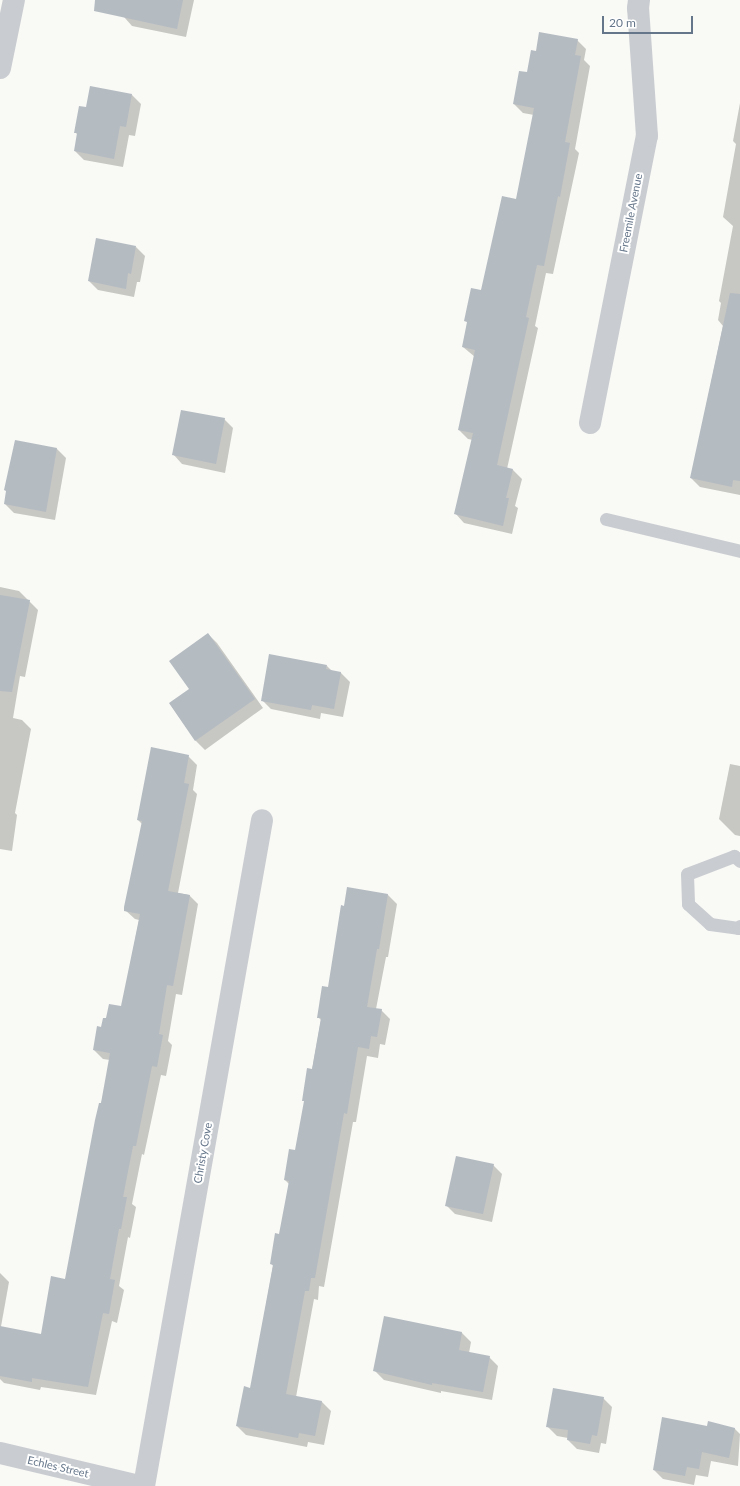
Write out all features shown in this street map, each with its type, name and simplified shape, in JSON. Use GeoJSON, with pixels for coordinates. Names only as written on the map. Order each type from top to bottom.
{"type":"FeatureCollection","features":[{"type":"Feature","properties":{"kind":"street"},"geometry":{"type":"LineString","coordinates":[[0,68],[14,0]]}},
{"type":"Feature","properties":{"kind":"street","name":"Freemile Avenue"},"geometry":{"type":"LineString","coordinates":[[590,423],[647,136],[638,8],[639,0]]}},
{"type":"Feature","properties":{"kind":"street","name":"Christy Cove"},"geometry":{"type":"LineString","coordinates":[[144,1486],[262,820]]}},
{"type":"Feature","properties":{"kind":"street","name":"Echles Street"},"geometry":{"type":"LineString","coordinates":[[0,1453],[140,1486]]}},
{"type":"Feature","properties":{"kind":"lane"},"geometry":{"type":"LineString","coordinates":[[606,519],[740,551]]}},
{"type":"Feature","properties":{"kind":"lane"},"geometry":{"type":"LineString","coordinates":[[740,861],[734,856],[687,874],[688,904],[710,924],[738,928],[740,926]]}},
{"type":"Feature","properties":{"kind":"building"},"geometry":{"type":"Polygon","coordinates":[[[95,0],[183,0],[177,29],[94,11],[95,0]]]}},
{"type":"Feature","properties":{"kind":"building"},"geometry":{"type":"Polygon","coordinates":[[[539,32],[578,39],[575,55],[581,56],[565,142],[570,143],[560,197],[558,196],[544,266],[537,265],[526,317],[529,318],[497,465],[513,469],[506,498],[509,498],[503,526],[454,514],[473,433],[458,430],[475,350],[462,347],[467,322],[464,321],[471,288],[481,290],[502,196],[516,199],[534,108],[513,104],[519,71],[527,72],[531,50],[536,51],[539,32]]]}},
{"type":"Feature","properties":{"kind":"building"},"geometry":{"type":"Polygon","coordinates":[[[90,86],[132,94],[126,127],[120,126],[114,159],[74,151],[77,133],[74,133],[79,106],[86,107],[90,86]]]}},
{"type":"Feature","properties":{"kind":"building"},"geometry":{"type":"Polygon","coordinates":[[[96,238],[136,246],[131,274],[128,273],[126,289],[88,281],[96,238]]]}},
{"type":"Feature","properties":{"kind":"building"},"geometry":{"type":"Polygon","coordinates":[[[730,293],[740,294],[740,481],[733,480],[732,487],[690,478],[730,293]]]}},
{"type":"Feature","properties":{"kind":"building"},"geometry":{"type":"Polygon","coordinates":[[[181,410],[225,418],[216,464],[172,455],[181,410]]]}},
{"type":"Feature","properties":{"kind":"building"},"geometry":{"type":"Polygon","coordinates":[[[15,440],[57,448],[46,512],[4,504],[6,491],[4,490],[15,440]]]}},
{"type":"Feature","properties":{"kind":"building"},"geometry":{"type":"Polygon","coordinates":[[[0,595],[30,600],[12,692],[0,691],[0,595]]]}},
{"type":"Feature","properties":{"kind":"building"},"geometry":{"type":"Polygon","coordinates":[[[208,633],[255,699],[195,741],[169,703],[189,689],[169,661],[208,633]]]}},
{"type":"Feature","properties":{"kind":"building"},"geometry":{"type":"Polygon","coordinates":[[[269,654],[327,665],[326,669],[341,672],[334,709],[312,705],[311,710],[261,701],[269,654]]]}},
{"type":"Feature","properties":{"kind":"building"},"geometry":{"type":"Polygon","coordinates":[[[151,747],[189,755],[184,783],[189,784],[168,891],[190,895],[173,986],[167,985],[159,1034],[163,1035],[157,1067],[152,1066],[136,1146],[133,1146],[123,1197],[127,1197],[121,1229],[119,1229],[110,1279],[115,1280],[109,1314],[103,1313],[88,1387],[32,1378],[32,1382],[0,1376],[0,1326],[41,1334],[51,1276],[65,1279],[95,1120],[99,1103],[101,1103],[110,1053],[93,1050],[97,1026],[101,1027],[103,1018],[106,1018],[109,1004],[121,1006],[140,914],[124,911],[124,907],[142,821],[137,820],[151,747]]]}},
{"type":"Feature","properties":{"kind":"building"},"geometry":{"type":"Polygon","coordinates":[[[347,887],[388,894],[379,949],[377,949],[367,1007],[382,1009],[377,1037],[371,1036],[369,1049],[358,1047],[347,1114],[344,1113],[315,1278],[311,1278],[309,1291],[305,1291],[286,1394],[322,1401],[315,1436],[299,1433],[298,1438],[236,1426],[244,1386],[250,1388],[273,1265],[270,1264],[275,1233],[279,1234],[289,1181],[284,1180],[289,1149],[295,1150],[304,1101],[302,1101],[307,1068],[312,1069],[321,1018],[317,1018],[322,986],[328,987],[341,905],[344,906],[347,887]]]}},
{"type":"Feature","properties":{"kind":"building"},"geometry":{"type":"Polygon","coordinates":[[[456,1156],[494,1164],[483,1214],[445,1206],[456,1156]]]}},
{"type":"Feature","properties":{"kind":"building"},"geometry":{"type":"Polygon","coordinates":[[[384,1316],[462,1332],[459,1350],[490,1356],[483,1392],[432,1383],[432,1385],[373,1371],[384,1316]]]}},
{"type":"Feature","properties":{"kind":"building"},"geometry":{"type":"Polygon","coordinates":[[[553,1388],[604,1397],[597,1436],[592,1435],[590,1444],[567,1440],[568,1430],[546,1427],[553,1388]]]}},
{"type":"Feature","properties":{"kind":"building"},"geometry":{"type":"Polygon","coordinates":[[[662,1417],[707,1426],[708,1421],[735,1428],[729,1458],[702,1452],[699,1469],[687,1467],[685,1476],[653,1470],[662,1417]]]}}]}
